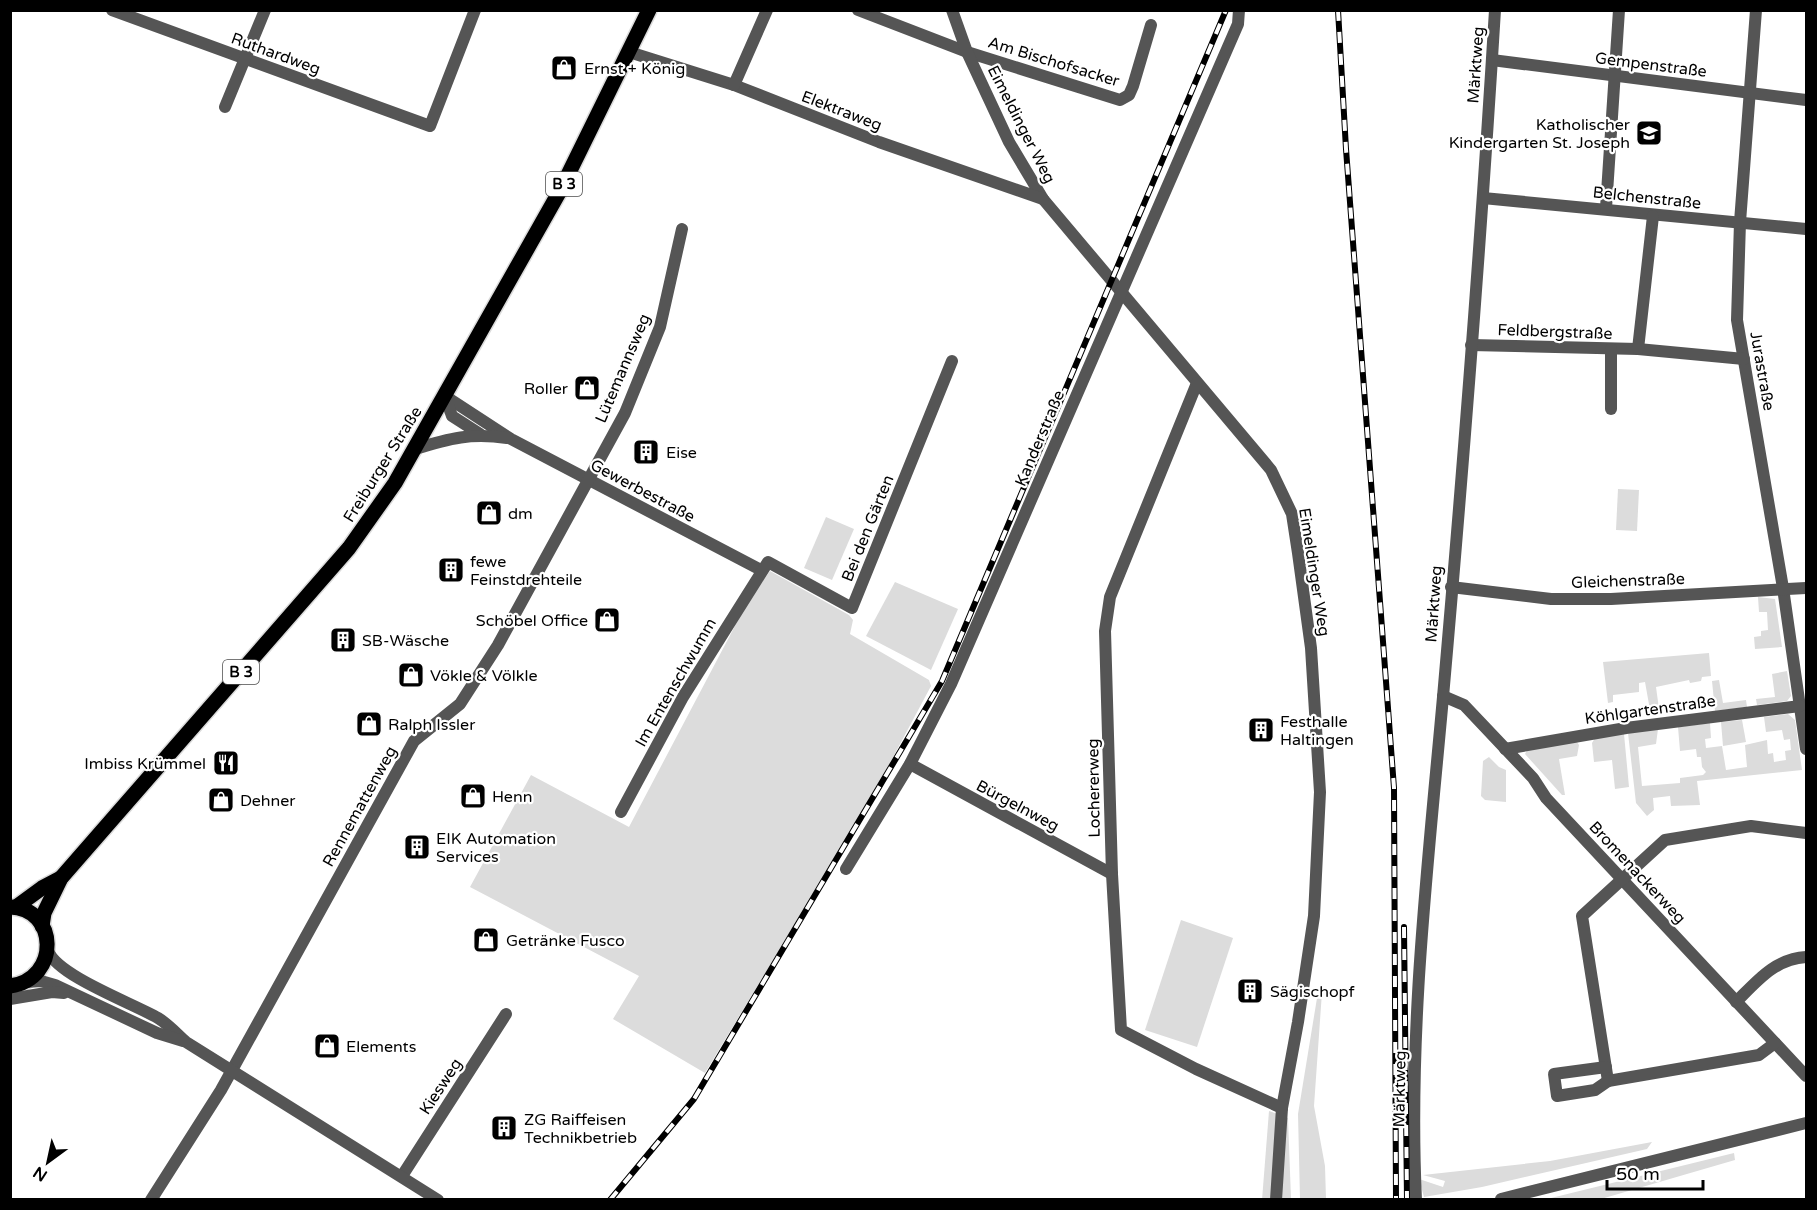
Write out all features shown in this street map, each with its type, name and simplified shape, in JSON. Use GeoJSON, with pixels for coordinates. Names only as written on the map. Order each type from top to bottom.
{"type":"FeatureCollection","features":[{"type":"Feature","properties":{"kind":"main road","name":"Freiburger Straße"},"geometry":{"type":"LineString","coordinates":[[42,926],[44,913],[61,878],[349,548],[416,449],[561,189],[649,10]]}},
{"type":"Feature","properties":{"kind":"main road","name":"Freiburger Straße"},"geometry":{"type":"LineString","coordinates":[[13,907],[61,878]]}},
{"type":"Feature","properties":{"kind":"main road"},"geometry":{"type":"LineString","coordinates":[[10,986],[26,982],[40,971],[48,951],[42,926],[31,914],[13,907]]}},
{"type":"Feature","properties":{"kind":"street","name":"Ruthardweg"},"geometry":{"type":"LineString","coordinates":[[112,10],[430,126],[475,10]]}},
{"type":"Feature","properties":{"kind":"street"},"geometry":{"type":"LineString","coordinates":[[225,107],[265,10]]}},
{"type":"Feature","properties":{"kind":"street"},"geometry":{"type":"LineString","coordinates":[[734,85],[767,10]]}},
{"type":"Feature","properties":{"kind":"street"},"geometry":{"type":"LineString","coordinates":[[858,10],[967,52]]}},
{"type":"Feature","properties":{"kind":"street","name":"Eimeldinger Weg"},"geometry":{"type":"LineString","coordinates":[[952,10],[967,52],[1010,142],[1043,200],[1119,293],[1271,470],[1292,514],[1311,648],[1320,792],[1317,869],[1310,951],[1282,1108],[1276,1200]]}},
{"type":"Feature","properties":{"kind":"street","name":"Kanderstraße"},"geometry":{"type":"LineString","coordinates":[[846,869],[910,764],[951,684],[1119,293],[1238,24],[1239,10]]}},
{"type":"Feature","properties":{"kind":"street","name":"Märktweg"},"geometry":{"type":"LineString","coordinates":[[1416,1200],[1414,1101],[1423,903],[1443,696],[1483,198],[1495,10]]}},
{"type":"Feature","properties":{"kind":"street"},"geometry":{"type":"LineString","coordinates":[[1606,208],[1619,10]]}},
{"type":"Feature","properties":{"kind":"street","name":"Jurastraße"},"geometry":{"type":"LineString","coordinates":[[1756,10],[1740,222],[1737,320],[1783,588],[1806,749]]}},
{"type":"Feature","properties":{"kind":"street","name":"Am Bischofsacker"},"geometry":{"type":"LineString","coordinates":[[967,52],[1120,100],[1129,95],[1133,86],[1151,25]]}},
{"type":"Feature","properties":{"kind":"street","name":"Elektraweg"},"geometry":{"type":"LineString","coordinates":[[629,52],[734,85],[879,142],[1043,200]]}},
{"type":"Feature","properties":{"kind":"street","name":"Gempenstraße"},"geometry":{"type":"LineString","coordinates":[[1492,60],[1806,100]]}},
{"type":"Feature","properties":{"kind":"street","name":"Belchenstraße"},"geometry":{"type":"LineString","coordinates":[[1483,198],[1806,229]]}},
{"type":"Feature","properties":{"kind":"street"},"geometry":{"type":"LineString","coordinates":[[1638,350],[1653,216]]}},
{"type":"Feature","properties":{"kind":"street","name":"Lütemannsweg"},"geometry":{"type":"LineString","coordinates":[[586,479],[625,413],[660,327],[682,229]]}},
{"type":"Feature","properties":{"kind":"street","name":"Feldbergstraße"},"geometry":{"type":"LineString","coordinates":[[1471,345],[1638,350],[1744,359]]}},
{"type":"Feature","properties":{"kind":"street"},"geometry":{"type":"LineString","coordinates":[[1611,350],[1611,408]]}},
{"type":"Feature","properties":{"kind":"street","name":"Bei den Gärten"},"geometry":{"type":"LineString","coordinates":[[760,570],[768,562],[852,608],[952,361]]}},
{"type":"Feature","properties":{"kind":"street","name":"Lochererweg"},"geometry":{"type":"LineString","coordinates":[[1197,383],[1110,597],[1105,631],[1112,874],[1121,1030],[1196,1069],[1282,1108]]}},
{"type":"Feature","properties":{"kind":"street","name":"Gewerbestraße"},"geometry":{"type":"LineString","coordinates":[[445,396],[452,416],[480,434]]}},
{"type":"Feature","properties":{"kind":"street","name":"Gewerbestraße"},"geometry":{"type":"LineString","coordinates":[[445,396],[511,439],[760,570]]}},
{"type":"Feature","properties":{"kind":"street","name":"Gewerbestraße"},"geometry":{"type":"LineString","coordinates":[[416,449],[452,437],[480,434],[511,439]]}},
{"type":"Feature","properties":{"kind":"street","name":"Rennemattenweg"},"geometry":{"type":"LineString","coordinates":[[151,1200],[191,1141],[232,1070],[414,741],[460,704],[498,645],[586,479]]}},
{"type":"Feature","properties":{"kind":"street","name":"Im Entenschwumm"},"geometry":{"type":"LineString","coordinates":[[621,812],[683,697],[760,570]]}},
{"type":"Feature","properties":{"kind":"street","name":"Gleichenstraße"},"geometry":{"type":"LineString","coordinates":[[1451,587],[1551,599],[1611,599],[1806,588]]}},
{"type":"Feature","properties":{"kind":"street","name":"Bromenackerweg"},"geometry":{"type":"LineString","coordinates":[[1443,696],[1464,705],[1533,778],[1546,798],[1806,1076]]}},
{"type":"Feature","properties":{"kind":"street","name":"Köhlgartenstraße"},"geometry":{"type":"LineString","coordinates":[[1505,748],[1626,728],[1800,706]]}},
{"type":"Feature","properties":{"kind":"street","name":"Bürgelnweg"},"geometry":{"type":"LineString","coordinates":[[910,764],[1112,874]]}},
{"type":"Feature","properties":{"kind":"street"},"geometry":{"type":"LineString","coordinates":[[1608,1081],[1582,916],[1660,843],[1670,838],[1751,826],[1806,833]]}},
{"type":"Feature","properties":{"kind":"street"},"geometry":{"type":"LineString","coordinates":[[48,951],[51,959],[67,971],[159,1018],[186,1042],[438,1200]]}},
{"type":"Feature","properties":{"kind":"street"},"geometry":{"type":"LineString","coordinates":[[1737,1002],[1778,963],[1791,958],[1806,957]]}},
{"type":"Feature","properties":{"kind":"street"},"geometry":{"type":"LineString","coordinates":[[26,982],[41,981],[157,1033],[186,1042]]}},
{"type":"Feature","properties":{"kind":"street"},"geometry":{"type":"LineString","coordinates":[[10,999],[52,992],[71,994]]}},
{"type":"Feature","properties":{"kind":"street","name":"Kiesweg"},"geometry":{"type":"LineString","coordinates":[[402,1176],[506,1014]]}},
{"type":"Feature","properties":{"kind":"street"},"geometry":{"type":"LineString","coordinates":[[1606,1067],[1554,1074],[1557,1096],[1594,1090],[1608,1081],[1759,1055],[1774,1043]]}},
{"type":"Feature","properties":{"kind":"street"},"geometry":{"type":"LineString","coordinates":[[1501,1199],[1806,1123]]}},
{"type":"Feature","properties":{"kind":"shaded area"},"geometry":{"type":"Polygon","coordinates":[[[1618,489],[1639,490],[1637,531],[1616,530],[1618,489]]]}},
{"type":"Feature","properties":{"kind":"shaded area"},"geometry":{"type":"Polygon","coordinates":[[[826,517],[854,529],[832,580],[804,568],[826,517]]]}},
{"type":"Feature","properties":{"kind":"shaded area"},"geometry":{"type":"Polygon","coordinates":[[[770,571],[849,615],[853,620],[850,634],[929,680],[931,686],[875,791],[705,1073],[613,1019],[639,976],[470,887],[531,775],[629,827],[746,605],[770,571]]]}},
{"type":"Feature","properties":{"kind":"shaded area"},"geometry":{"type":"Polygon","coordinates":[[[895,582],[958,609],[931,670],[866,636],[895,582]]]}},
{"type":"Feature","properties":{"kind":"shaded area"},"geometry":{"type":"Polygon","coordinates":[[[1758,597],[1775,599],[1782,647],[1755,649],[1754,637],[1761,636],[1761,631],[1768,630],[1767,612],[1759,612],[1758,597]]]}},
{"type":"Feature","properties":{"kind":"shaded area"},"geometry":{"type":"Polygon","coordinates":[[[1709,653],[1711,676],[1702,677],[1701,681],[1690,683],[1689,680],[1656,687],[1659,709],[1650,710],[1645,682],[1639,683],[1639,692],[1613,695],[1613,702],[1608,703],[1603,662],[1709,653]]]}},
{"type":"Feature","properties":{"kind":"shaded area"},"geometry":{"type":"Polygon","coordinates":[[[1787,671],[1791,696],[1787,701],[1757,705],[1756,699],[1775,697],[1772,674],[1787,671]]]}},
{"type":"Feature","properties":{"kind":"shaded area"},"geometry":{"type":"Polygon","coordinates":[[[1719,680],[1723,703],[1746,700],[1747,707],[1715,711],[1712,681],[1719,680]]]}},
{"type":"Feature","properties":{"kind":"shaded area"},"geometry":{"type":"Polygon","coordinates":[[[1788,714],[1795,720],[1802,770],[1697,781],[1700,805],[1671,806],[1670,796],[1653,798],[1654,810],[1647,816],[1636,803],[1628,733],[1658,729],[1656,744],[1638,747],[1642,786],[1680,783],[1680,778],[1703,775],[1706,772],[1702,767],[1701,757],[1697,757],[1696,749],[1680,751],[1678,727],[1710,723],[1711,738],[1705,739],[1706,748],[1722,746],[1726,770],[1747,767],[1745,745],[1767,740],[1768,754],[1773,753],[1774,762],[1786,760],[1785,751],[1791,750],[1790,739],[1784,740],[1782,730],[1766,732],[1764,717],[1788,714]]]}},
{"type":"Feature","properties":{"kind":"shaded area"},"geometry":{"type":"Polygon","coordinates":[[[1742,720],[1746,742],[1723,746],[1721,722],[1742,720]]]}},
{"type":"Feature","properties":{"kind":"shaded area"},"geometry":{"type":"Polygon","coordinates":[[[1624,734],[1629,787],[1615,789],[1612,760],[1594,762],[1592,743],[1595,738],[1624,734]]]}},
{"type":"Feature","properties":{"kind":"shaded area"},"geometry":{"type":"Polygon","coordinates":[[[1577,742],[1579,745],[1577,756],[1559,759],[1565,795],[1562,795],[1525,754],[1528,748],[1577,742]]]}},
{"type":"Feature","properties":{"kind":"shaded area"},"geometry":{"type":"Polygon","coordinates":[[[1489,757],[1499,767],[1506,770],[1506,802],[1485,800],[1481,796],[1483,761],[1489,757]]]}},
{"type":"Feature","properties":{"kind":"shaded area"},"geometry":{"type":"Polygon","coordinates":[[[1181,920],[1233,938],[1197,1047],[1145,1030],[1181,920]]]}},
{"type":"Feature","properties":{"kind":"shaded area"},"geometry":{"type":"Polygon","coordinates":[[[1318,992],[1322,992],[1314,1106],[1325,1166],[1326,1199],[1300,1199],[1298,1114],[1318,992]]]}},
{"type":"Feature","properties":{"kind":"shaded area"},"geometry":{"type":"Polygon","coordinates":[[[1269,1111],[1288,1118],[1291,1199],[1262,1200],[1269,1111]]]}},
{"type":"Feature","properties":{"kind":"shaded area"},"geometry":{"type":"Polygon","coordinates":[[[1652,1142],[1647,1149],[1482,1187],[1424,1197],[1419,1179],[1443,1187],[1445,1181],[1423,1175],[1550,1161],[1652,1142]]]}},
{"type":"Feature","properties":{"kind":"shaded area"},"geometry":{"type":"Polygon","coordinates":[[[1734,1153],[1735,1160],[1601,1199],[1547,1199],[1734,1153]]]}},
{"type":"Feature","properties":{"kind":"railway"},"geometry":{"type":"LineString","coordinates":[[610,1200],[694,1099],[942,681],[1226,10]]}},
{"type":"Feature","properties":{"kind":"railway"},"geometry":{"type":"LineString","coordinates":[[1338,10],[1346,149],[1394,788],[1396,1200]]}},
{"type":"Feature","properties":{"kind":"railway"},"geometry":{"type":"LineString","coordinates":[[1404,927],[1407,1200]]}},
{"type":"Feature","properties":{"kind":"place","name":"Ernst + König"},"geometry":{"type":"Point","coordinates":[564,68]}},
{"type":"Feature","properties":{"kind":"place","name":"Katholischer Kindergarten St. Joseph"},"geometry":{"type":"Point","coordinates":[1649,133]}},
{"type":"Feature","properties":{"kind":"place","name":"Roller"},"geometry":{"type":"Point","coordinates":[587,388]}},
{"type":"Feature","properties":{"kind":"place","name":"Eise"},"geometry":{"type":"Point","coordinates":[646,452]}},
{"type":"Feature","properties":{"kind":"place","name":"dm"},"geometry":{"type":"Point","coordinates":[489,513]}},
{"type":"Feature","properties":{"kind":"place","name":"fewe Feinstdrehteile"},"geometry":{"type":"Point","coordinates":[451,570]}},
{"type":"Feature","properties":{"kind":"place","name":"Schöbel Office"},"geometry":{"type":"Point","coordinates":[607,620]}},
{"type":"Feature","properties":{"kind":"place","name":"SB-Wäsche"},"geometry":{"type":"Point","coordinates":[343,640]}},
{"type":"Feature","properties":{"kind":"place","name":"Vökle & Völkle"},"geometry":{"type":"Point","coordinates":[411,675]}},
{"type":"Feature","properties":{"kind":"place","name":"Ralph Issler"},"geometry":{"type":"Point","coordinates":[369,724]}},
{"type":"Feature","properties":{"kind":"place","name":"Festhalle Haltingen"},"geometry":{"type":"Point","coordinates":[1261,730]}},
{"type":"Feature","properties":{"kind":"place","name":"Imbiss Krümmel"},"geometry":{"type":"Point","coordinates":[226,763]}},
{"type":"Feature","properties":{"kind":"place","name":"Henn"},"geometry":{"type":"Point","coordinates":[473,796]}},
{"type":"Feature","properties":{"kind":"place","name":"Dehner"},"geometry":{"type":"Point","coordinates":[221,800]}},
{"type":"Feature","properties":{"kind":"place","name":"EIK Automation Services"},"geometry":{"type":"Point","coordinates":[417,847]}},
{"type":"Feature","properties":{"kind":"place","name":"Getränke Fusco"},"geometry":{"type":"Point","coordinates":[486,940]}},
{"type":"Feature","properties":{"kind":"place","name":"Sägischopf"},"geometry":{"type":"Point","coordinates":[1250,991]}},
{"type":"Feature","properties":{"kind":"place","name":"Elements"},"geometry":{"type":"Point","coordinates":[327,1046]}},
{"type":"Feature","properties":{"kind":"place","name":"ZG Raiffeisen Technikbetrieb"},"geometry":{"type":"Point","coordinates":[504,1128]}}]}
